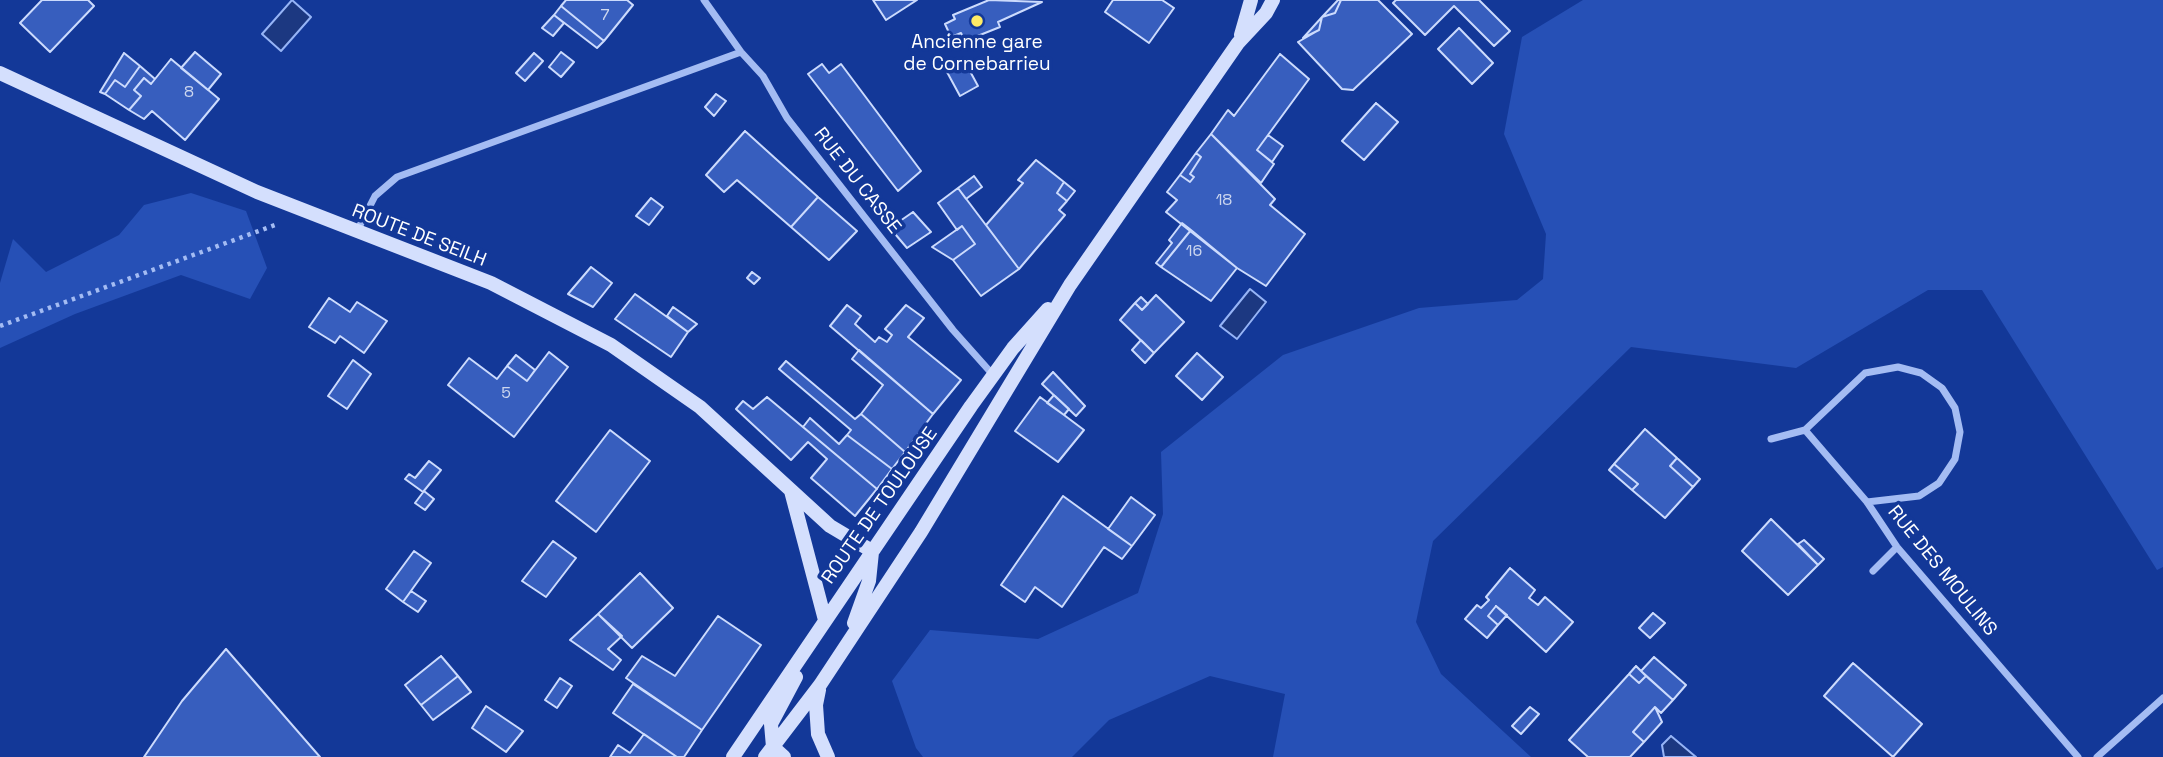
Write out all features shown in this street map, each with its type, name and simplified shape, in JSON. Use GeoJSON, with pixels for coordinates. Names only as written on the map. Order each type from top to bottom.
{"type":"FeatureCollection","features":[{"type":"Feature","properties":{"kind":"main road","name":"ROUTE DE TOULOUSE"},"geometry":{"type":"LineString","coordinates":[[1238,43],[1251,0]]}},
{"type":"Feature","properties":{"kind":"main road","name":"ROUTE DE TOULOUSE"},"geometry":{"type":"LineString","coordinates":[[774,754],[921,533],[1070,285],[1238,43],[1266,13],[1273,0]]}},
{"type":"Feature","properties":{"kind":"main road","name":"ROUTE DE SEILH"},"geometry":{"type":"LineString","coordinates":[[0,73],[307,213],[491,283],[611,345],[699,407],[830,526],[872,551]]}},
{"type":"Feature","properties":{"kind":"main road","name":"ROUTE DE TOULOUSE"},"geometry":{"type":"LineString","coordinates":[[733,757],[1013,348],[1070,285]]}},
{"type":"Feature","properties":{"kind":"main road"},"geometry":{"type":"LineString","coordinates":[[774,754],[771,724],[825,620],[801,540],[791,491]]}},
{"type":"Feature","properties":{"kind":"main road"},"geometry":{"type":"LineString","coordinates":[[846,646],[869,581],[872,551]]}},
{"type":"Feature","properties":{"kind":"main road"},"geometry":{"type":"LineString","coordinates":[[820,685],[816,705],[818,734],[828,757]]}},
{"type":"Feature","properties":{"kind":"street","name":"RUE DU CASSE"},"geometry":{"type":"LineString","coordinates":[[704,0],[741,52],[763,76],[787,118],[945,320],[994,376]]}},
{"type":"Feature","properties":{"kind":"street"},"geometry":{"type":"LineString","coordinates":[[356,233],[375,196],[397,177],[741,52]]}},
{"type":"Feature","properties":{"kind":"street"},"geometry":{"type":"LineString","coordinates":[[1771,439],[1805,430],[1865,373],[1898,367],[1921,373],[1942,387],[1955,408],[1960,432],[1955,459],[1939,483],[1920,496],[1867,502]]}},
{"type":"Feature","properties":{"kind":"street","name":"RUE DES MOULINS"},"geometry":{"type":"LineString","coordinates":[[1805,430],[1867,502],[1897,547],[2078,757]]}},
{"type":"Feature","properties":{"kind":"street"},"geometry":{"type":"LineString","coordinates":[[1873,571],[1897,547]]}},
{"type":"Feature","properties":{"kind":"street"},"geometry":{"type":"LineString","coordinates":[[2097,757],[2163,698]]}},
{"type":"Feature","properties":{"kind":"path"},"geometry":{"type":"LineString","coordinates":[[0,326],[307,213]]}},
{"type":"Feature","properties":{"kind":"shaded area"},"geometry":{"type":"Polygon","coordinates":[[[292,0],[311,17],[281,51],[262,34],[292,0]]]}},
{"type":"Feature","properties":{"kind":"shaded area"},"geometry":{"type":"Polygon","coordinates":[[[1583,0],[2163,0],[2163,567],[2157,570],[1982,290],[1928,290],[1796,368],[1631,347],[1433,541],[1416,622],[1441,674],[1531,757],[1273,757],[1285,694],[1210,676],[1109,720],[1072,757],[923,757],[916,748],[892,681],[930,630],[1038,639],[1138,593],[1163,514],[1161,452],[1283,355],[1419,308],[1517,300],[1543,279],[1546,234],[1504,134],[1522,37],[1583,0]]]}},
{"type":"Feature","properties":{"kind":"shaded area"},"geometry":{"type":"Polygon","coordinates":[[[191,193],[246,211],[267,268],[250,299],[181,275],[75,314],[0,348],[0,283],[13,239],[46,272],[119,235],[144,205],[191,193]]]}},
{"type":"Feature","properties":{"kind":"shaded area"},"geometry":{"type":"Polygon","coordinates":[[[1250,289],[1266,302],[1237,339],[1220,326],[1250,289]]]}},
{"type":"Feature","properties":{"kind":"shaded area"},"geometry":{"type":"Polygon","coordinates":[[[1671,736],[1696,757],[1664,757],[1662,745],[1671,736]]]}},
{"type":"Feature","properties":{"kind":"building"},"geometry":{"type":"Polygon","coordinates":[[[42,0],[88,0],[94,6],[50,52],[20,23],[42,0]]]}},
{"type":"Feature","properties":{"kind":"building"},"geometry":{"type":"Polygon","coordinates":[[[566,0],[627,0],[633,5],[604,41],[561,6],[566,0]]]}},
{"type":"Feature","properties":{"kind":"building"},"geometry":{"type":"Polygon","coordinates":[[[873,0],[917,0],[886,20],[873,0]]]}},
{"type":"Feature","properties":{"kind":"building","name":"Ancienne gare de Cornebarrieu"},"geometry":{"type":"Polygon","coordinates":[[[989,0],[1042,2],[998,22],[1000,27],[965,41],[961,33],[951,37],[945,24],[955,19],[953,15],[989,0]]]}},
{"type":"Feature","properties":{"kind":"building"},"geometry":{"type":"Polygon","coordinates":[[[1113,0],[1162,0],[1174,8],[1149,43],[1105,12],[1113,0]]]}},
{"type":"Feature","properties":{"kind":"building"},"geometry":{"type":"Polygon","coordinates":[[[1341,0],[1335,13],[1322,17],[1341,0]]]}},
{"type":"Feature","properties":{"kind":"building"},"geometry":{"type":"Polygon","coordinates":[[[1341,0],[1378,0],[1412,34],[1353,90],[1342,89],[1298,42],[1319,30],[1322,17],[1335,13],[1341,0]]]}},
{"type":"Feature","properties":{"kind":"building"},"geometry":{"type":"Polygon","coordinates":[[[1396,0],[1479,0],[1510,31],[1494,46],[1454,6],[1425,35],[1393,3],[1396,0]]]}},
{"type":"Feature","properties":{"kind":"building"},"geometry":{"type":"Polygon","coordinates":[[[561,6],[604,41],[597,48],[554,15],[561,6]]]}},
{"type":"Feature","properties":{"kind":"building"},"geometry":{"type":"Polygon","coordinates":[[[554,15],[564,23],[553,36],[542,28],[554,15]]]}},
{"type":"Feature","properties":{"kind":"building"},"geometry":{"type":"Polygon","coordinates":[[[1322,17],[1319,30],[1303,38],[1322,17]]]}},
{"type":"Feature","properties":{"kind":"building"},"geometry":{"type":"Polygon","coordinates":[[[1459,28],[1493,63],[1472,84],[1438,49],[1459,28]]]}},
{"type":"Feature","properties":{"kind":"building"},"geometry":{"type":"Polygon","coordinates":[[[195,52],[221,74],[208,90],[181,68],[195,52]]]}},
{"type":"Feature","properties":{"kind":"building"},"geometry":{"type":"Polygon","coordinates":[[[561,52],[574,62],[561,77],[549,67],[561,52]]]}},
{"type":"Feature","properties":{"kind":"building"},"geometry":{"type":"Polygon","coordinates":[[[124,53],[140,66],[125,87],[115,80],[105,94],[100,92],[124,53]]]}},
{"type":"Feature","properties":{"kind":"building"},"geometry":{"type":"Polygon","coordinates":[[[534,53],[543,61],[525,81],[516,73],[534,53]]]}},
{"type":"Feature","properties":{"kind":"building"},"geometry":{"type":"Polygon","coordinates":[[[1280,54],[1309,79],[1257,150],[1274,164],[1261,183],[1211,134],[1228,110],[1234,116],[1280,54]]]}},
{"type":"Feature","properties":{"kind":"building"},"geometry":{"type":"Polygon","coordinates":[[[171,59],[219,99],[185,140],[152,111],[144,119],[129,110],[141,96],[134,90],[144,78],[151,84],[171,59]]]}},
{"type":"Feature","properties":{"kind":"building"},"geometry":{"type":"Polygon","coordinates":[[[965,62],[978,86],[960,96],[947,72],[965,62]]]}},
{"type":"Feature","properties":{"kind":"building"},"geometry":{"type":"Polygon","coordinates":[[[822,64],[829,73],[841,64],[921,171],[898,191],[808,74],[822,64]]]}},
{"type":"Feature","properties":{"kind":"building"},"geometry":{"type":"Polygon","coordinates":[[[140,66],[155,79],[151,84],[144,78],[134,90],[141,96],[129,110],[105,94],[115,80],[125,87],[140,66]]]}},
{"type":"Feature","properties":{"kind":"building"},"geometry":{"type":"Polygon","coordinates":[[[716,94],[726,101],[714,116],[705,107],[716,94]]]}},
{"type":"Feature","properties":{"kind":"building"},"geometry":{"type":"Polygon","coordinates":[[[1376,103],[1398,122],[1364,160],[1342,141],[1376,103]]]}},
{"type":"Feature","properties":{"kind":"building"},"geometry":{"type":"Polygon","coordinates":[[[745,131],[818,197],[791,227],[737,180],[724,192],[706,175],[745,131]]]}},
{"type":"Feature","properties":{"kind":"building"},"geometry":{"type":"Polygon","coordinates":[[[1211,134],[1275,199],[1270,205],[1305,234],[1266,286],[1237,268],[1166,212],[1177,200],[1167,192],[1180,175],[1190,182],[1194,177],[1190,174],[1201,157],[1196,153],[1211,134]]]}},
{"type":"Feature","properties":{"kind":"building"},"geometry":{"type":"Polygon","coordinates":[[[1268,135],[1283,146],[1272,162],[1257,150],[1268,135]]]}},
{"type":"Feature","properties":{"kind":"building"},"geometry":{"type":"Polygon","coordinates":[[[1196,153],[1201,157],[1190,174],[1194,177],[1190,182],[1180,175],[1196,153]]]}},
{"type":"Feature","properties":{"kind":"building"},"geometry":{"type":"Polygon","coordinates":[[[1036,160],[1064,182],[1057,193],[1067,201],[1059,210],[1065,215],[1019,269],[986,225],[1023,183],[1018,180],[1036,160]]]}},
{"type":"Feature","properties":{"kind":"building"},"geometry":{"type":"Polygon","coordinates":[[[974,176],[982,187],[966,199],[958,188],[974,176]]]}},
{"type":"Feature","properties":{"kind":"building"},"geometry":{"type":"Polygon","coordinates":[[[1064,182],[1075,191],[1067,201],[1057,193],[1064,182]]]}},
{"type":"Feature","properties":{"kind":"building"},"geometry":{"type":"Polygon","coordinates":[[[958,188],[1019,269],[981,296],[953,260],[975,244],[962,226],[957,230],[938,203],[958,188]]]}},
{"type":"Feature","properties":{"kind":"building"},"geometry":{"type":"Polygon","coordinates":[[[818,197],[857,231],[829,260],[791,227],[818,197]]]}},
{"type":"Feature","properties":{"kind":"building"},"geometry":{"type":"Polygon","coordinates":[[[651,198],[663,207],[649,225],[636,216],[651,198]]]}},
{"type":"Feature","properties":{"kind":"building"},"geometry":{"type":"Polygon","coordinates":[[[913,212],[931,232],[907,248],[890,228],[913,212]]]}},
{"type":"Feature","properties":{"kind":"building"},"geometry":{"type":"Polygon","coordinates":[[[1182,223],[1191,230],[1161,267],[1156,263],[1172,243],[1169,240],[1182,223]]]}},
{"type":"Feature","properties":{"kind":"building"},"geometry":{"type":"Polygon","coordinates":[[[962,226],[975,244],[953,260],[932,247],[962,226]]]}},
{"type":"Feature","properties":{"kind":"building"},"geometry":{"type":"Polygon","coordinates":[[[1191,230],[1237,268],[1211,301],[1161,267],[1191,230]]]}},
{"type":"Feature","properties":{"kind":"building"},"geometry":{"type":"Polygon","coordinates":[[[591,267],[612,283],[593,307],[568,294],[591,267]]]}},
{"type":"Feature","properties":{"kind":"building"},"geometry":{"type":"Polygon","coordinates":[[[752,272],[760,278],[754,284],[747,278],[752,272]]]}},
{"type":"Feature","properties":{"kind":"building"},"geometry":{"type":"Polygon","coordinates":[[[635,294],[688,332],[671,357],[615,319],[635,294]]]}},
{"type":"Feature","properties":{"kind":"building"},"geometry":{"type":"Polygon","coordinates":[[[1156,295],[1184,322],[1154,353],[1120,320],[1135,303],[1142,310],[1156,295]]]}},
{"type":"Feature","properties":{"kind":"building"},"geometry":{"type":"Polygon","coordinates":[[[1141,297],[1148,304],[1142,310],[1135,303],[1141,297]]]}},
{"type":"Feature","properties":{"kind":"building"},"geometry":{"type":"Polygon","coordinates":[[[329,298],[350,312],[357,302],[387,321],[364,353],[340,336],[335,343],[309,327],[329,298]]]}},
{"type":"Feature","properties":{"kind":"building"},"geometry":{"type":"Polygon","coordinates":[[[847,305],[861,316],[855,324],[875,342],[879,337],[887,342],[892,335],[885,329],[906,305],[924,318],[908,337],[961,380],[933,414],[830,326],[847,305]]]}},
{"type":"Feature","properties":{"kind":"building"},"geometry":{"type":"Polygon","coordinates":[[[673,307],[697,324],[688,332],[667,316],[673,307]]]}},
{"type":"Feature","properties":{"kind":"building"},"geometry":{"type":"Polygon","coordinates":[[[1141,340],[1154,353],[1145,363],[1132,350],[1141,340]]]}},
{"type":"Feature","properties":{"kind":"building"},"geometry":{"type":"Polygon","coordinates":[[[859,350],[933,414],[905,452],[861,414],[883,385],[852,359],[859,350]]]}},
{"type":"Feature","properties":{"kind":"building"},"geometry":{"type":"Polygon","coordinates":[[[549,352],[568,367],[514,437],[448,385],[469,358],[497,379],[507,366],[527,381],[549,352]]]}},
{"type":"Feature","properties":{"kind":"building"},"geometry":{"type":"Polygon","coordinates":[[[1197,353],[1223,377],[1202,400],[1176,376],[1197,353]]]}},
{"type":"Feature","properties":{"kind":"building"},"geometry":{"type":"Polygon","coordinates":[[[516,355],[535,370],[527,381],[507,366],[516,355]]]}},
{"type":"Feature","properties":{"kind":"building"},"geometry":{"type":"Polygon","coordinates":[[[353,360],[371,374],[347,409],[328,396],[353,360]]]}},
{"type":"Feature","properties":{"kind":"building"},"geometry":{"type":"Polygon","coordinates":[[[786,361],[855,419],[861,414],[905,452],[892,469],[847,435],[851,430],[779,369],[786,361]]]}},
{"type":"Feature","properties":{"kind":"building"},"geometry":{"type":"Polygon","coordinates":[[[1053,372],[1085,406],[1076,416],[1042,384],[1053,372]]]}},
{"type":"Feature","properties":{"kind":"building"},"geometry":{"type":"Polygon","coordinates":[[[1054,395],[1069,409],[1064,415],[1047,403],[1054,395]]]}},
{"type":"Feature","properties":{"kind":"building"},"geometry":{"type":"Polygon","coordinates":[[[767,397],[877,489],[855,516],[811,478],[827,459],[808,442],[791,460],[736,409],[743,401],[753,409],[767,397]]]}},
{"type":"Feature","properties":{"kind":"building"},"geometry":{"type":"Polygon","coordinates":[[[1040,397],[1084,430],[1058,462],[1015,431],[1040,397]]]}},
{"type":"Feature","properties":{"kind":"building"},"geometry":{"type":"Polygon","coordinates":[[[810,418],[839,444],[847,435],[892,469],[877,489],[803,427],[810,418]]]}},
{"type":"Feature","properties":{"kind":"building"},"geometry":{"type":"Polygon","coordinates":[[[1645,429],[1677,458],[1670,466],[1693,487],[1665,518],[1632,490],[1638,484],[1614,464],[1645,429]]]}},
{"type":"Feature","properties":{"kind":"building"},"geometry":{"type":"Polygon","coordinates":[[[610,430],[650,461],[596,532],[556,501],[610,430]]]}},
{"type":"Feature","properties":{"kind":"building"},"geometry":{"type":"Polygon","coordinates":[[[1677,458],[1700,479],[1693,487],[1670,466],[1677,458]]]}},
{"type":"Feature","properties":{"kind":"building"},"geometry":{"type":"Polygon","coordinates":[[[429,461],[441,470],[423,492],[405,479],[409,474],[415,478],[429,461]]]}},
{"type":"Feature","properties":{"kind":"building"},"geometry":{"type":"Polygon","coordinates":[[[1614,464],[1638,484],[1632,490],[1609,470],[1614,464]]]}},
{"type":"Feature","properties":{"kind":"building"},"geometry":{"type":"Polygon","coordinates":[[[424,491],[434,499],[425,510],[415,503],[424,491]]]}},
{"type":"Feature","properties":{"kind":"building"},"geometry":{"type":"Polygon","coordinates":[[[1063,496],[1132,546],[1122,559],[1104,547],[1062,607],[1035,587],[1025,602],[1001,585],[1063,496]]]}},
{"type":"Feature","properties":{"kind":"building"},"geometry":{"type":"Polygon","coordinates":[[[1131,497],[1155,515],[1132,546],[1108,529],[1131,497]]]}},
{"type":"Feature","properties":{"kind":"building"},"geometry":{"type":"Polygon","coordinates":[[[1771,519],[1818,565],[1788,595],[1742,551],[1771,519]]]}},
{"type":"Feature","properties":{"kind":"building"},"geometry":{"type":"Polygon","coordinates":[[[1804,540],[1824,559],[1818,565],[1798,544],[1804,540]]]}},
{"type":"Feature","properties":{"kind":"building"},"geometry":{"type":"Polygon","coordinates":[[[553,541],[576,558],[546,597],[522,581],[553,541]]]}},
{"type":"Feature","properties":{"kind":"building"},"geometry":{"type":"Polygon","coordinates":[[[414,551],[431,563],[403,602],[386,589],[414,551]]]}},
{"type":"Feature","properties":{"kind":"building"},"geometry":{"type":"Polygon","coordinates":[[[1510,568],[1535,590],[1529,598],[1538,605],[1545,597],[1573,622],[1546,652],[1496,606],[1488,616],[1498,625],[1487,638],[1465,619],[1477,605],[1481,608],[1489,600],[1486,597],[1510,568]]]}},
{"type":"Feature","properties":{"kind":"building"},"geometry":{"type":"Polygon","coordinates":[[[640,573],[673,608],[632,648],[598,614],[640,573]]]}},
{"type":"Feature","properties":{"kind":"building"},"geometry":{"type":"Polygon","coordinates":[[[411,591],[426,601],[418,612],[403,602],[411,591]]]}},
{"type":"Feature","properties":{"kind":"building"},"geometry":{"type":"Polygon","coordinates":[[[1496,606],[1507,615],[1498,625],[1488,616],[1496,606]]]}},
{"type":"Feature","properties":{"kind":"building"},"geometry":{"type":"Polygon","coordinates":[[[1653,613],[1665,623],[1650,638],[1639,628],[1653,613]]]}},
{"type":"Feature","properties":{"kind":"building"},"geometry":{"type":"Polygon","coordinates":[[[598,614],[622,636],[608,649],[621,660],[613,670],[570,640],[598,614]]]}},
{"type":"Feature","properties":{"kind":"building"},"geometry":{"type":"Polygon","coordinates":[[[718,616],[761,645],[702,730],[626,678],[642,656],[675,676],[718,616]]]}},
{"type":"Feature","properties":{"kind":"building"},"geometry":{"type":"Polygon","coordinates":[[[226,649],[320,757],[144,757],[182,701],[226,649]]]}},
{"type":"Feature","properties":{"kind":"building"},"geometry":{"type":"Polygon","coordinates":[[[441,656],[458,676],[421,705],[405,685],[441,656]]]}},
{"type":"Feature","properties":{"kind":"building"},"geometry":{"type":"Polygon","coordinates":[[[1654,657],[1686,685],[1673,700],[1641,671],[1654,657]]]}},
{"type":"Feature","properties":{"kind":"building"},"geometry":{"type":"Polygon","coordinates":[[[1853,663],[1922,724],[1893,757],[1824,696],[1853,663]]]}},
{"type":"Feature","properties":{"kind":"building"},"geometry":{"type":"Polygon","coordinates":[[[1636,666],[1646,676],[1639,683],[1629,674],[1636,666]]]}},
{"type":"Feature","properties":{"kind":"building"},"geometry":{"type":"Polygon","coordinates":[[[1629,674],[1639,683],[1646,676],[1673,700],[1661,713],[1655,707],[1633,732],[1644,742],[1630,757],[1588,757],[1569,740],[1629,674]]]}},
{"type":"Feature","properties":{"kind":"building"},"geometry":{"type":"Polygon","coordinates":[[[458,676],[471,692],[433,720],[421,705],[458,676]]]}},
{"type":"Feature","properties":{"kind":"building"},"geometry":{"type":"Polygon","coordinates":[[[560,678],[572,686],[557,708],[545,700],[560,678]]]}},
{"type":"Feature","properties":{"kind":"building"},"geometry":{"type":"Polygon","coordinates":[[[633,684],[702,730],[684,757],[677,757],[613,713],[633,684]]]}},
{"type":"Feature","properties":{"kind":"building"},"geometry":{"type":"Polygon","coordinates":[[[486,706],[523,731],[506,752],[472,728],[486,706]]]}},
{"type":"Feature","properties":{"kind":"building"},"geometry":{"type":"Polygon","coordinates":[[[1530,707],[1539,714],[1521,734],[1512,726],[1530,707]]]}},
{"type":"Feature","properties":{"kind":"building"},"geometry":{"type":"Polygon","coordinates":[[[1655,707],[1662,722],[1644,742],[1633,732],[1655,707]]]}},
{"type":"Feature","properties":{"kind":"building"},"geometry":{"type":"Polygon","coordinates":[[[644,734],[677,757],[610,757],[618,745],[630,753],[644,734]]]}},
{"type":"Feature","properties":{"kind":"place","name":"Ancienne gare de Cornebarrieu"},"geometry":{"type":"Point","coordinates":[977,21]}}]}
